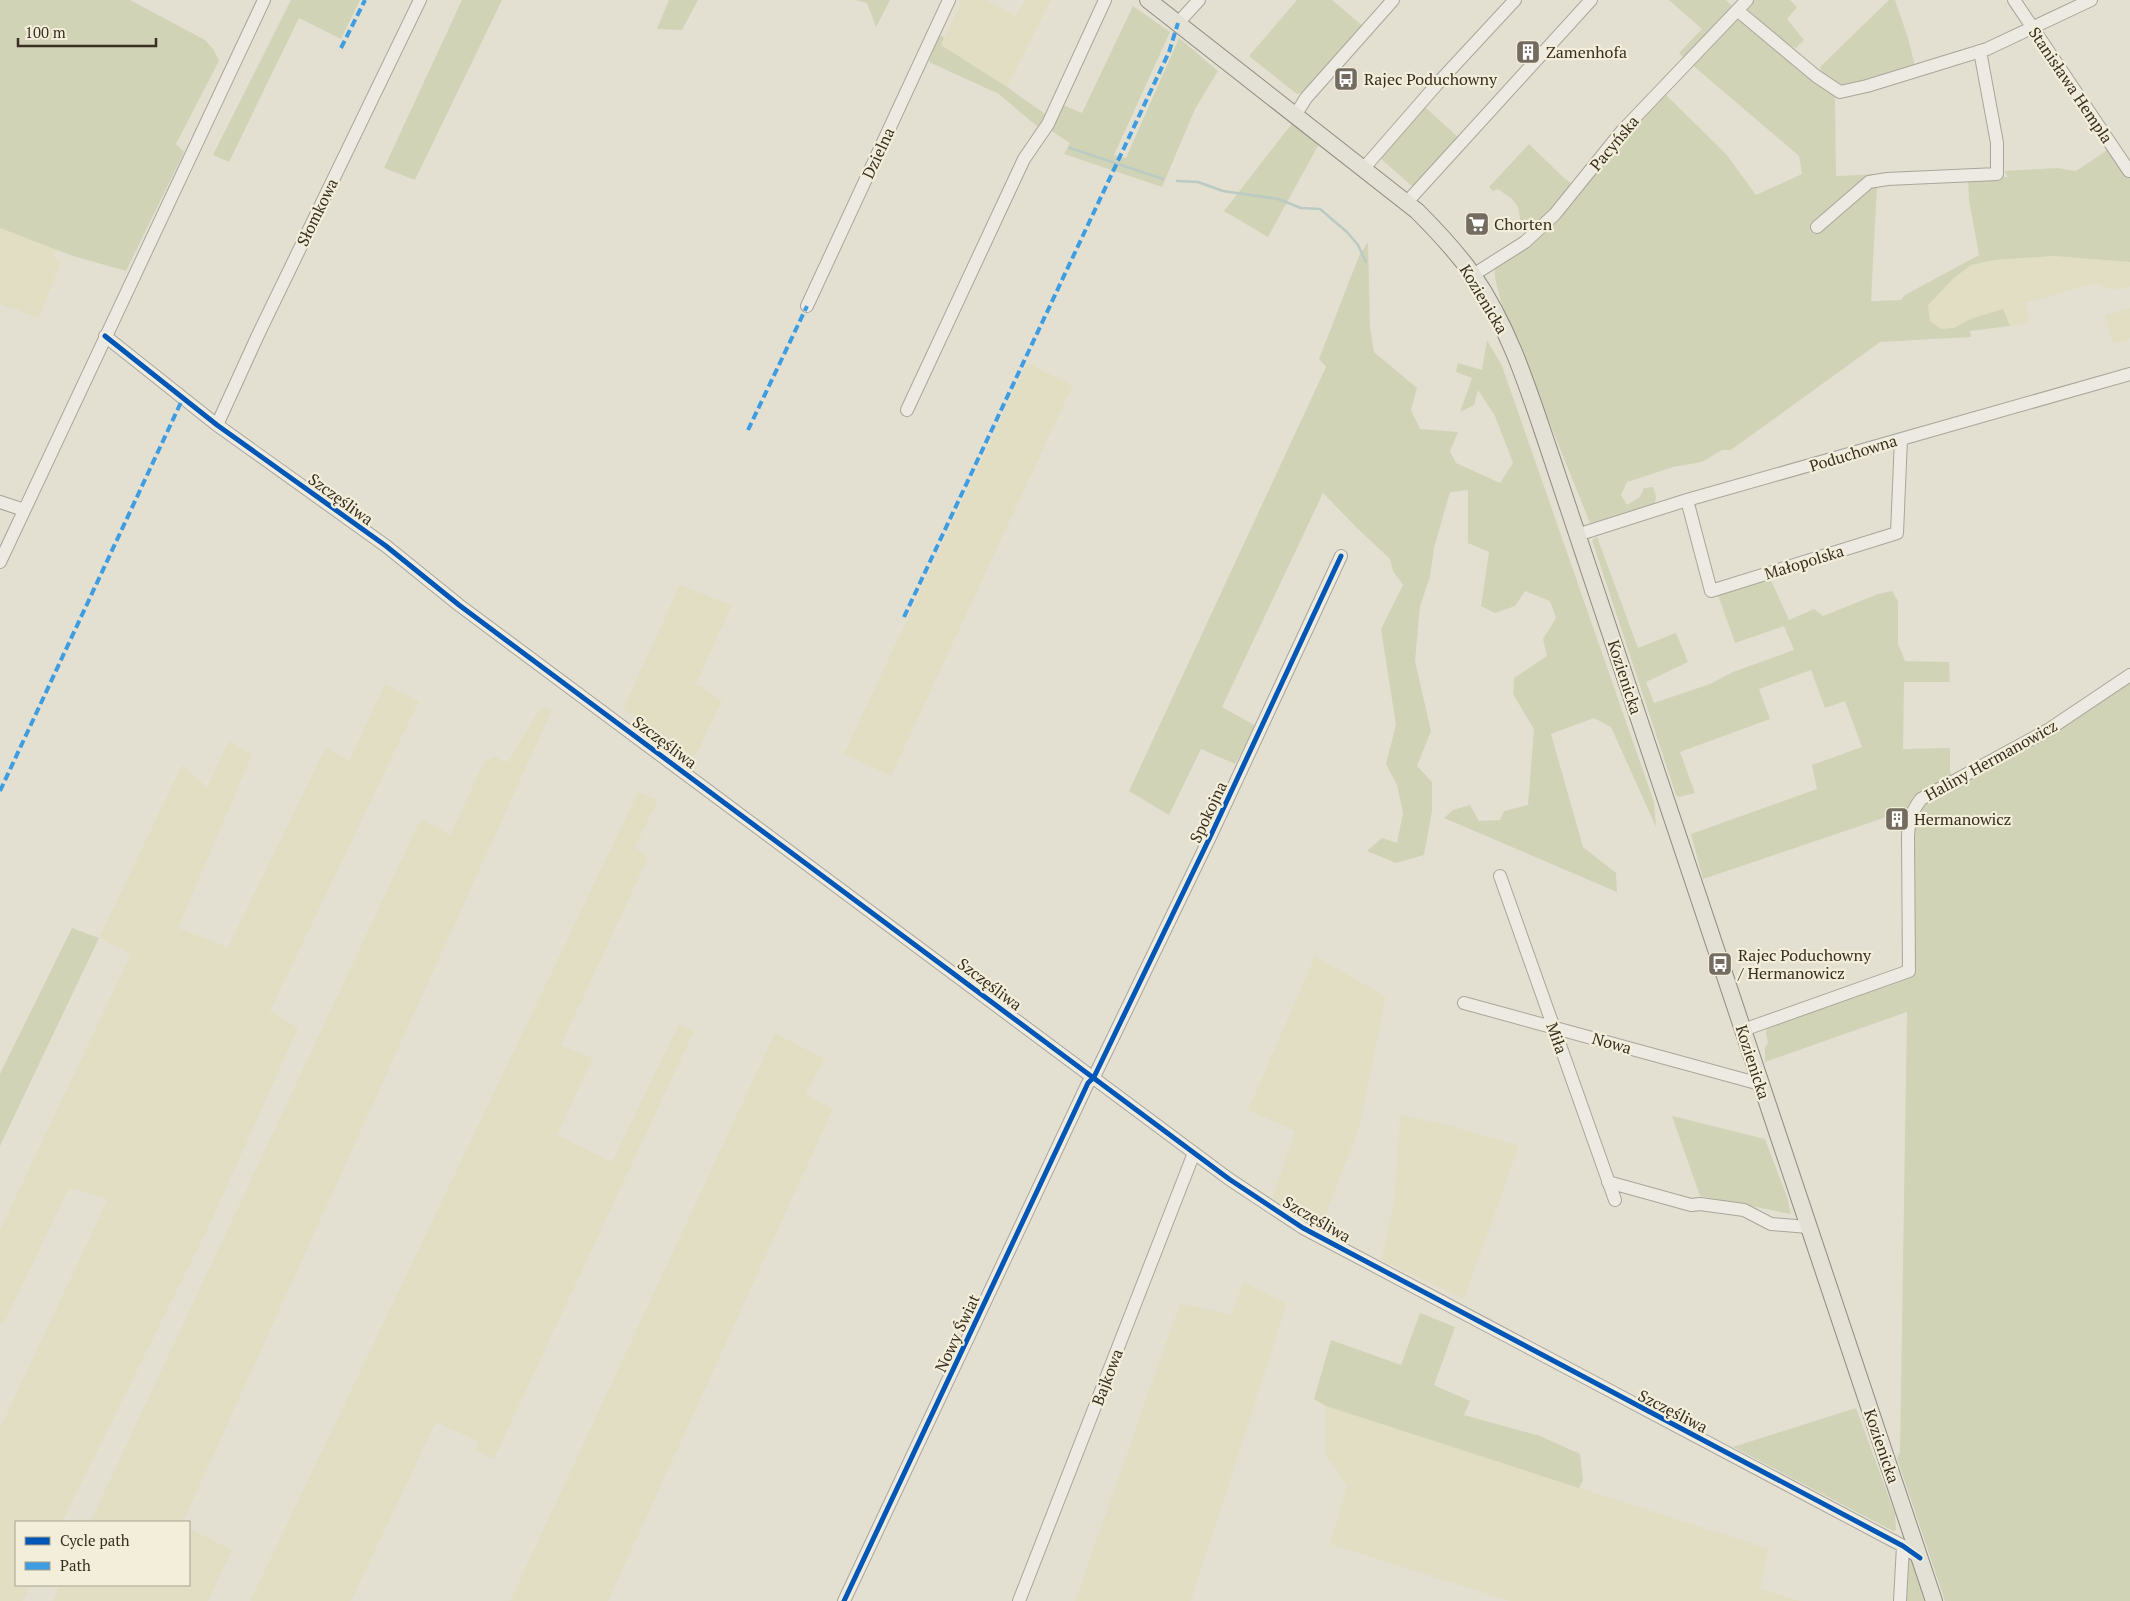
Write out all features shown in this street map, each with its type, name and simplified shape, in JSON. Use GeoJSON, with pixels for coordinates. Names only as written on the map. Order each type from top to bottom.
{"type":"FeatureCollection","features":[{"type":"Feature","properties":{"kind":"main road","name":"Kozienicka"},"geometry":{"type":"LineString","coordinates":[[1148,0],[1407,202],[1444,239],[1473,275],[1498,318],[1519,366],[1577,535],[1934,1601]]}},
{"type":"Feature","properties":{"kind":"street"},"geometry":{"type":"LineString","coordinates":[[0,562],[264,0]]}},
{"type":"Feature","properties":{"kind":"street","name":"Słomkowa"},"geometry":{"type":"LineString","coordinates":[[217,425],[325,195],[420,0]]}},
{"type":"Feature","properties":{"kind":"street","name":"Dzielna"},"geometry":{"type":"LineString","coordinates":[[807,306],[949,0]]}},
{"type":"Feature","properties":{"kind":"street"},"geometry":{"type":"LineString","coordinates":[[907,410],[1024,159],[1048,124],[1105,0]]}},
{"type":"Feature","properties":{"kind":"street"},"geometry":{"type":"LineString","coordinates":[[1178,23],[1198,0]]}},
{"type":"Feature","properties":{"kind":"street"},"geometry":{"type":"LineString","coordinates":[[1296,114],[1306,98],[1394,0]]}},
{"type":"Feature","properties":{"kind":"street"},"geometry":{"type":"LineString","coordinates":[[1364,168],[1438,83],[1515,0]]}},
{"type":"Feature","properties":{"kind":"street"},"geometry":{"type":"LineString","coordinates":[[1407,202],[1591,0]]}},
{"type":"Feature","properties":{"kind":"street","name":"Pacyńska"},"geometry":{"type":"LineString","coordinates":[[1473,275],[1526,242],[1555,214],[1622,131],[1747,0]]}},
{"type":"Feature","properties":{"kind":"street","name":"Stanisława Hempla"},"geometry":{"type":"LineString","coordinates":[[2014,0],[2129,171]]}},
{"type":"Feature","properties":{"kind":"street"},"geometry":{"type":"LineString","coordinates":[[1737,10],[1816,76],[1840,92],[1867,86],[1980,51],[2091,0]]}},
{"type":"Feature","properties":{"kind":"street"},"geometry":{"type":"LineString","coordinates":[[1817,227],[1869,182],[1887,179],[1997,174],[1997,143],[1980,51]]}},
{"type":"Feature","properties":{"kind":"street","name":"Szczęśliwa"},"geometry":{"type":"LineString","coordinates":[[105,336],[217,425],[386,546],[459,605],[1229,1179],[1303,1228],[1903,1546],[1920,1558]]}},
{"type":"Feature","properties":{"kind":"street","name":"Poduchowna"},"geometry":{"type":"LineString","coordinates":[[1577,535],[1687,500],[1788,473],[2130,374]]}},
{"type":"Feature","properties":{"kind":"street","name":"Małopolska"},"geometry":{"type":"LineString","coordinates":[[1687,500],[1711,591],[1897,533],[1901,439]]}},
{"type":"Feature","properties":{"kind":"street"},"geometry":{"type":"LineString","coordinates":[[0,502],[24,510]]}},
{"type":"Feature","properties":{"kind":"street","name":"Spokojna"},"geometry":{"type":"LineString","coordinates":[[1094,1077],[1212,835],[1341,556]]}},
{"type":"Feature","properties":{"kind":"street","name":"Haliny Hermanowicz"},"geometry":{"type":"LineString","coordinates":[[1743,1030],[1909,971],[1908,836],[1909,818],[1913,809],[1921,799],[2048,730],[2130,675]]}},
{"type":"Feature","properties":{"kind":"street","name":"Miła"},"geometry":{"type":"LineString","coordinates":[[1500,876],[1615,1200]]}},
{"type":"Feature","properties":{"kind":"street","name":"Nowa"},"geometry":{"type":"LineString","coordinates":[[1464,1003],[1760,1084]]}},
{"type":"Feature","properties":{"kind":"street","name":"Nowy Świat"},"geometry":{"type":"LineString","coordinates":[[844,1601],[1088,1083],[1094,1077]]}},
{"type":"Feature","properties":{"kind":"street","name":"Bajkowa"},"geometry":{"type":"LineString","coordinates":[[1019,1601],[1194,1153]]}},
{"type":"Feature","properties":{"kind":"street"},"geometry":{"type":"LineString","coordinates":[[1608,1182],[1691,1205],[1700,1204],[1744,1210],[1771,1224],[1808,1227]]}},
{"type":"Feature","properties":{"kind":"street"},"geometry":{"type":"LineString","coordinates":[[1900,1601],[1903,1546]]}},
{"type":"Feature","properties":{"kind":"shaded area"},"geometry":{"type":"Polygon","coordinates":[[[962,0],[987,0],[1016,16],[1025,0],[1051,0],[1007,87],[941,45],[962,0]]]}},
{"type":"Feature","properties":{"kind":"shaded area"},"geometry":{"type":"Polygon","coordinates":[[[0,228],[58,249],[53,256],[61,262],[39,318],[0,304],[0,228]]]}},
{"type":"Feature","properties":{"kind":"shaded area"},"geometry":{"type":"Polygon","coordinates":[[[2054,256],[2130,262],[2130,287],[2112,290],[2095,283],[2026,303],[2030,323],[2010,326],[2003,309],[1970,319],[1954,328],[1941,329],[1930,321],[1928,305],[1954,278],[1971,265],[2006,259],[2054,256]]]}},
{"type":"Feature","properties":{"kind":"shaded area"},"geometry":{"type":"Polygon","coordinates":[[[2130,308],[2130,339],[2113,344],[2105,316],[2130,308]]]}},
{"type":"Feature","properties":{"kind":"shaded area"},"geometry":{"type":"Polygon","coordinates":[[[1027,363],[1073,385],[891,776],[844,754],[1027,363]]]}},
{"type":"Feature","properties":{"kind":"shaded area"},"geometry":{"type":"Polygon","coordinates":[[[680,585],[732,605],[696,684],[722,700],[693,762],[623,709],[680,585]]]}},
{"type":"Feature","properties":{"kind":"shaded area"},"geometry":{"type":"Polygon","coordinates":[[[385,684],[419,701],[270,1011],[298,1028],[209,1226],[62,1521],[15,1521],[15,1586],[30,1586],[23,1601],[0,1601],[0,1428],[108,1199],[69,1188],[4,1323],[0,1322],[0,1230],[131,954],[99,938],[182,765],[207,787],[229,741],[252,755],[178,928],[228,947],[326,747],[349,761],[385,684]]]}},
{"type":"Feature","properties":{"kind":"shaded area"},"geometry":{"type":"Polygon","coordinates":[[[541,706],[552,710],[183,1521],[90,1521],[421,818],[450,835],[484,762],[495,757],[508,762],[541,706]]]}},
{"type":"Feature","properties":{"kind":"shaded area"},"geometry":{"type":"Polygon","coordinates":[[[638,792],[658,800],[635,847],[648,858],[561,1045],[593,1058],[557,1135],[612,1162],[679,1024],[694,1031],[494,1459],[475,1451],[479,1442],[436,1422],[351,1601],[250,1601],[638,792]]]}},
{"type":"Feature","properties":{"kind":"shaded area"},"geometry":{"type":"Polygon","coordinates":[[[1315,956],[1386,997],[1359,1129],[1322,1223],[1272,1199],[1295,1131],[1248,1110],[1315,956]]]}},
{"type":"Feature","properties":{"kind":"shaded area"},"geometry":{"type":"Polygon","coordinates":[[[775,1033],[824,1059],[806,1094],[833,1109],[608,1601],[510,1601],[775,1033]]]}},
{"type":"Feature","properties":{"kind":"shaded area"},"geometry":{"type":"Polygon","coordinates":[[[1400,1115],[1444,1124],[1519,1146],[1464,1299],[1381,1260],[1394,1204],[1400,1115]]]}},
{"type":"Feature","properties":{"kind":"shaded area"},"geometry":{"type":"Polygon","coordinates":[[[1243,1282],[1287,1304],[1191,1601],[1075,1601],[1180,1303],[1231,1315],[1243,1282]]]}},
{"type":"Feature","properties":{"kind":"shaded area"},"geometry":{"type":"Polygon","coordinates":[[[1326,1406],[1769,1549],[1760,1589],[1801,1601],[1510,1601],[1330,1544],[1347,1485],[1326,1456],[1326,1406]]]}},
{"type":"Feature","properties":{"kind":"shaded area"},"geometry":{"type":"Polygon","coordinates":[[[190,1529],[232,1550],[208,1601],[53,1601],[60,1586],[190,1586],[190,1529]]]}},
{"type":"Feature","properties":{"kind":"green space"},"geometry":{"type":"Polygon","coordinates":[[[0,0],[130,0],[205,40],[214,50],[219,61],[176,144],[184,152],[126,271],[73,256],[0,228],[0,0]]]}},
{"type":"Feature","properties":{"kind":"green space"},"geometry":{"type":"Polygon","coordinates":[[[291,0],[360,0],[341,39],[299,18],[229,162],[213,155],[291,0]]]}},
{"type":"Feature","properties":{"kind":"green space"},"geometry":{"type":"Polygon","coordinates":[[[462,0],[502,0],[415,180],[384,168],[462,0]]]}},
{"type":"Feature","properties":{"kind":"green space"},"geometry":{"type":"Polygon","coordinates":[[[669,0],[698,0],[682,30],[657,29],[669,0]]]}},
{"type":"Feature","properties":{"kind":"green space"},"geometry":{"type":"Polygon","coordinates":[[[856,0],[890,0],[876,27],[867,3],[856,0]]]}},
{"type":"Feature","properties":{"kind":"green space"},"geometry":{"type":"Polygon","coordinates":[[[1297,0],[1332,0],[1364,27],[1303,92],[1297,94],[1249,56],[1297,0]]]}},
{"type":"Feature","properties":{"kind":"green space"},"geometry":{"type":"Polygon","coordinates":[[[1669,0],[1726,0],[1731,5],[1683,57],[1679,53],[1702,29],[1669,0]]]}},
{"type":"Feature","properties":{"kind":"green space"},"geometry":{"type":"Polygon","coordinates":[[[1754,0],[1790,0],[1797,7],[1787,19],[1804,40],[1796,48],[1788,45],[1746,8],[1754,0]]]}},
{"type":"Feature","properties":{"kind":"green space"},"geometry":{"type":"Polygon","coordinates":[[[1889,0],[1895,0],[1915,66],[1849,86],[1832,82],[1821,73],[1820,67],[1889,0]]]}},
{"type":"Feature","properties":{"kind":"green space"},"geometry":{"type":"Polygon","coordinates":[[[1133,6],[1170,32],[1114,155],[1126,158],[1179,38],[1218,71],[1195,109],[1162,187],[1064,154],[1070,143],[1050,130],[1063,105],[1082,113],[1133,6]]]}},
{"type":"Feature","properties":{"kind":"green space"},"geometry":{"type":"Polygon","coordinates":[[[1735,16],[1837,97],[1835,98],[1836,176],[1877,174],[1877,177],[1812,231],[1814,234],[1869,185],[1877,186],[1871,301],[1901,300],[1905,295],[1979,255],[1969,200],[1968,181],[2008,177],[2004,171],[2057,168],[2076,171],[2110,148],[2130,173],[2130,262],[2054,256],[1995,260],[1971,265],[1954,278],[1928,305],[1930,321],[1941,329],[1954,328],[1970,319],[2003,309],[2010,326],[1970,331],[1971,337],[1880,342],[1731,450],[1722,450],[1702,462],[1673,467],[1627,482],[1621,495],[1627,505],[1640,497],[1644,488],[1653,487],[1656,496],[1655,503],[1651,507],[1590,523],[1501,302],[1495,278],[1495,264],[1537,237],[1520,219],[1518,207],[1512,199],[1498,189],[1493,191],[1489,187],[1529,144],[1564,178],[1581,190],[1663,92],[1726,154],[1756,195],[1802,174],[1799,156],[1690,63],[1735,16]]]}},
{"type":"Feature","properties":{"kind":"green space"},"geometry":{"type":"Polygon","coordinates":[[[938,35],[944,37],[941,45],[1045,114],[1039,128],[999,94],[929,62],[938,35]]]}},
{"type":"Feature","properties":{"kind":"green space"},"geometry":{"type":"Polygon","coordinates":[[[1425,107],[1459,138],[1414,188],[1379,157],[1425,107]]]}},
{"type":"Feature","properties":{"kind":"green space"},"geometry":{"type":"Polygon","coordinates":[[[1293,122],[1319,144],[1268,237],[1224,211],[1293,122]]]}},
{"type":"Feature","properties":{"kind":"green space"},"geometry":{"type":"Polygon","coordinates":[[[1368,242],[1370,327],[1374,352],[1417,388],[1411,410],[1420,429],[1458,432],[1450,451],[1456,463],[1500,483],[1513,463],[1495,416],[1478,390],[1474,405],[1460,412],[1472,378],[1456,372],[1458,363],[1482,370],[1487,340],[1502,366],[1654,802],[1656,827],[1611,727],[1594,718],[1551,734],[1583,847],[1616,873],[1617,892],[1444,818],[1453,810],[1470,805],[1479,821],[1500,820],[1504,811],[1528,805],[1534,729],[1513,694],[1514,678],[1547,656],[1543,639],[1556,618],[1550,601],[1525,591],[1515,606],[1495,613],[1481,606],[1489,552],[1468,543],[1468,490],[1450,492],[1434,548],[1430,577],[1420,606],[1415,661],[1431,731],[1417,766],[1432,782],[1432,811],[1424,855],[1396,863],[1367,851],[1382,838],[1397,843],[1403,813],[1397,785],[1386,764],[1396,725],[1381,629],[1403,585],[1393,571],[1390,559],[1323,493],[1222,707],[1256,726],[1235,764],[1201,749],[1169,815],[1129,791],[1326,367],[1319,359],[1359,256],[1368,242]]]}},
{"type":"Feature","properties":{"kind":"green space"},"geometry":{"type":"Polygon","coordinates":[[[1597,537],[1638,648],[1676,633],[1688,662],[1646,682],[1654,703],[1710,684],[1733,672],[1794,650],[1784,626],[1735,643],[1718,595],[1770,578],[1789,620],[1814,609],[1823,616],[1878,594],[1892,591],[1898,601],[1898,644],[1905,661],[1949,662],[1950,682],[1904,682],[1903,749],[1950,748],[1950,772],[1955,781],[2130,673],[2130,1601],[1945,1601],[1897,1458],[1900,1452],[1907,1012],[1765,1062],[1768,1025],[1906,970],[1907,810],[1703,879],[1691,834],[1817,789],[1812,765],[1862,747],[1845,701],[1825,708],[1811,670],[1759,689],[1770,719],[1680,752],[1695,793],[1679,797],[1676,795],[1592,540],[1597,537]]]}},
{"type":"Feature","properties":{"kind":"green space"},"geometry":{"type":"Polygon","coordinates":[[[72,928],[99,938],[0,1146],[0,1074],[72,928]]]}},
{"type":"Feature","properties":{"kind":"green space"},"geometry":{"type":"Polygon","coordinates":[[[1672,1116],[1765,1139],[1787,1197],[1791,1214],[1700,1196],[1672,1116]]]}},
{"type":"Feature","properties":{"kind":"green space"},"geometry":{"type":"Polygon","coordinates":[[[1420,1313],[1455,1327],[1434,1385],[1470,1401],[1464,1415],[1540,1436],[1580,1454],[1583,1480],[1579,1488],[1326,1406],[1314,1399],[1331,1340],[1401,1365],[1420,1313]]]}},
{"type":"Feature","properties":{"kind":"green space"},"geometry":{"type":"Polygon","coordinates":[[[1856,1408],[1895,1514],[1896,1530],[1893,1531],[1733,1447],[1856,1408]]]}},
{"type":"Feature","properties":{"kind":"green space"},"geometry":{"type":"Polygon","coordinates":[[[1904,1551],[1910,1554],[1924,1601],[1904,1601],[1904,1551]]]}},
{"type":"Feature","properties":{"kind":"waterway"},"geometry":{"type":"LineString","coordinates":[[1070,148],[1163,179]]}},
{"type":"Feature","properties":{"kind":"waterway"},"geometry":{"type":"LineString","coordinates":[[1177,181],[1198,182],[1223,191],[1278,199],[1301,208],[1320,209],[1347,232],[1358,245],[1366,262]]}},
{"type":"Feature","properties":{"kind":"marked path"},"geometry":{"type":"LineString","coordinates":[[341,48],[365,0]]}},
{"type":"Feature","properties":{"kind":"marked path"},"geometry":{"type":"LineString","coordinates":[[904,617],[1169,52],[1178,23]]}},
{"type":"Feature","properties":{"kind":"marked path"},"geometry":{"type":"LineString","coordinates":[[748,430],[807,306]]}},
{"type":"Feature","properties":{"kind":"marked path"},"geometry":{"type":"LineString","coordinates":[[0,791],[183,398]]}},
{"type":"Feature","properties":{"kind":"cycle path"},"geometry":{"type":"LineString","coordinates":[[105,336],[217,425],[386,546],[459,605],[1229,1179],[1303,1228],[1903,1546],[1920,1558]]}},
{"type":"Feature","properties":{"kind":"cycle path"},"geometry":{"type":"LineString","coordinates":[[844,1601],[1088,1083],[1094,1077],[1211,835],[1341,556]]}},
{"type":"Feature","properties":{"kind":"place","name":"Zamenhofa"},"geometry":{"type":"Point","coordinates":[1528,52]}},
{"type":"Feature","properties":{"kind":"place","name":"Rajec Poduchowny"},"geometry":{"type":"Point","coordinates":[1346,79]}},
{"type":"Feature","properties":{"kind":"place","name":"Chorten"},"geometry":{"type":"Point","coordinates":[1477,224]}},
{"type":"Feature","properties":{"kind":"place","name":"Hermanowicz"},"geometry":{"type":"Point","coordinates":[1897,819]}},
{"type":"Feature","properties":{"kind":"place","name":"Rajec Poduchowny / Hermanowicz"},"geometry":{"type":"Point","coordinates":[1720,964]}}]}
